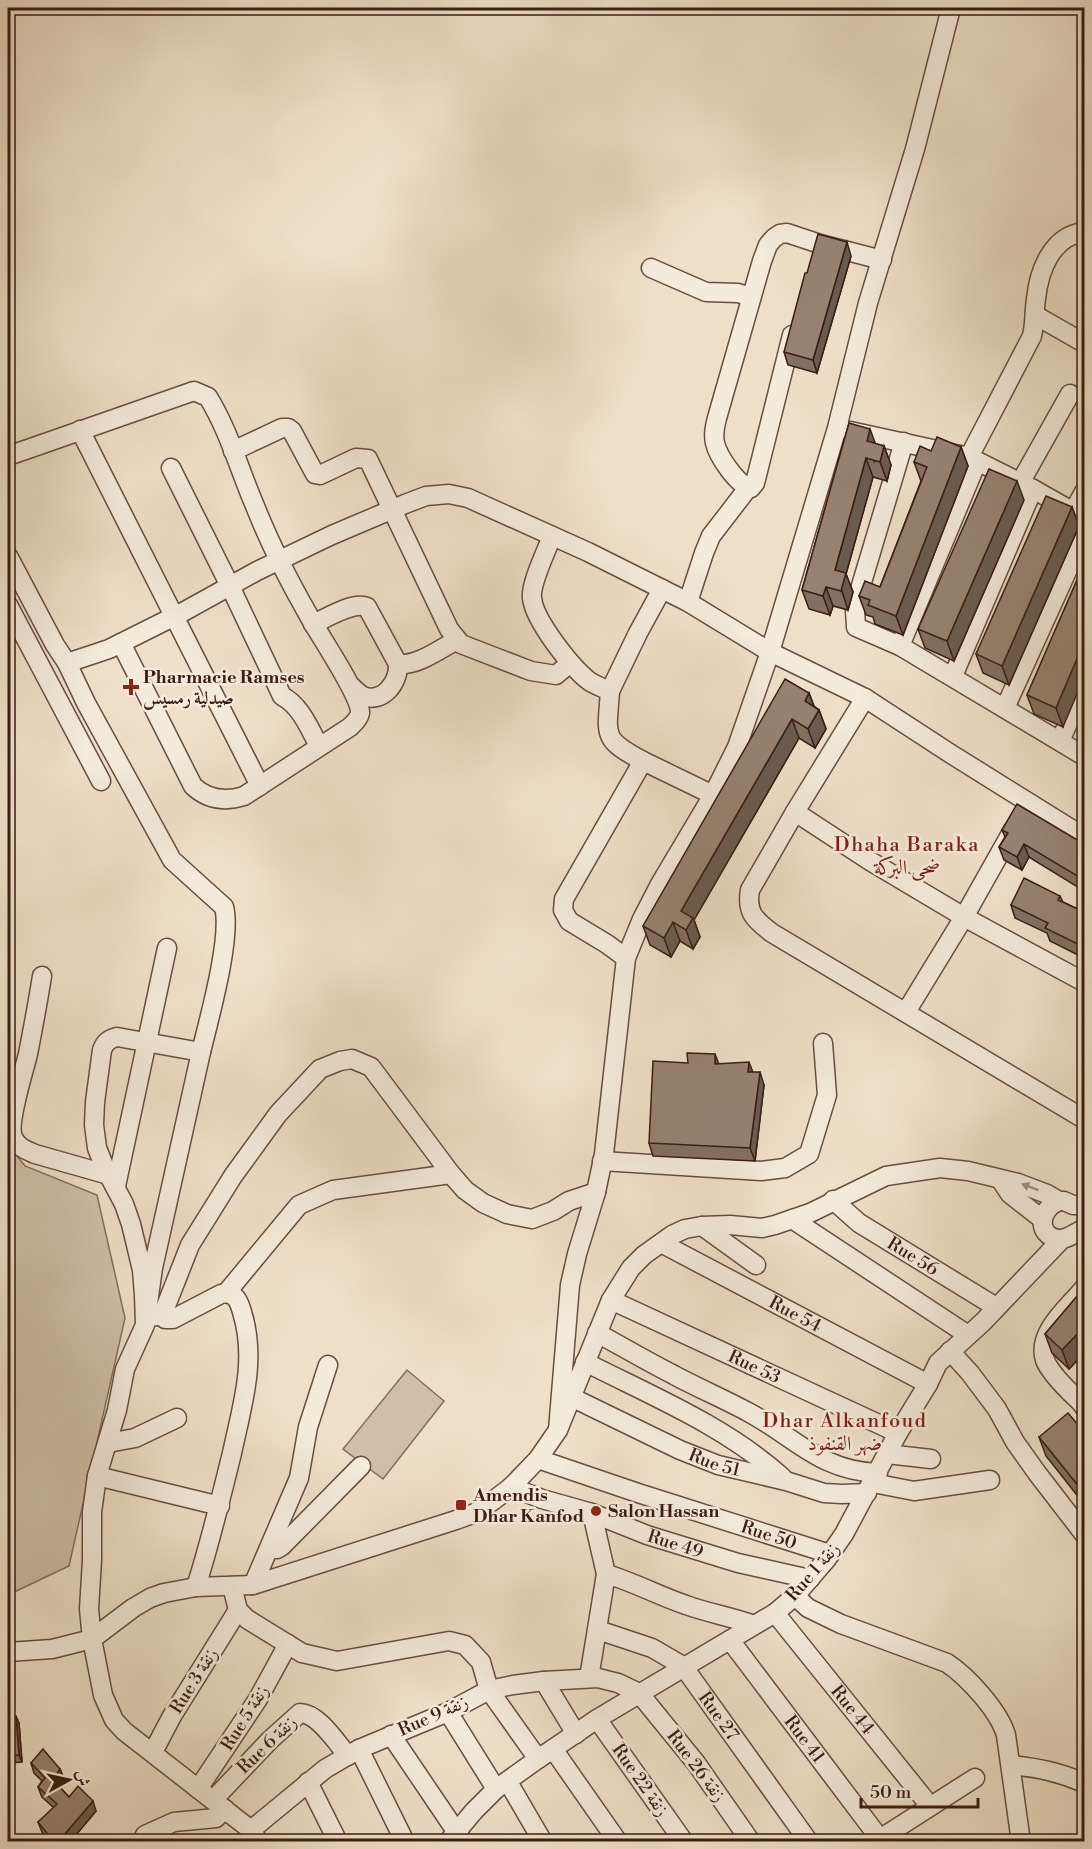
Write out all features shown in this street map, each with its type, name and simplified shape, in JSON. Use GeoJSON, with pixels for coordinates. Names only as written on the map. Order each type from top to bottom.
{"type":"FeatureCollection","features":[{"type":"Feature","properties":{"kind":"street"},"geometry":{"type":"LineString","coordinates":[[558,1430],[570,1285],[596,1192],[602,1161],[626,958],[660,884],[713,795],[737,747],[770,652],[837,428],[868,303],[915,149],[951,8]]}},
{"type":"Feature","properties":{"kind":"street"},"geometry":{"type":"LineString","coordinates":[[900,646],[973,459],[1032,336],[1039,281],[1045,265],[1056,245],[1070,235],[1084,232]]}},
{"type":"Feature","properties":{"kind":"street"},"geometry":{"type":"LineString","coordinates":[[748,488],[741,484],[719,454],[714,432],[751,297],[768,245],[780,234],[787,233],[882,260]]}},
{"type":"Feature","properties":{"kind":"street"},"geometry":{"type":"LineString","coordinates":[[813,265],[820,244]]}},
{"type":"Feature","properties":{"kind":"street"},"geometry":{"type":"LineString","coordinates":[[651,268],[706,292],[738,293],[751,297]]}},
{"type":"Feature","properties":{"kind":"street"},"geometry":{"type":"LineString","coordinates":[[1035,315],[1084,343]]}},
{"type":"Feature","properties":{"kind":"street"},"geometry":{"type":"LineString","coordinates":[[688,602],[711,537],[748,488],[755,483],[776,392],[797,316]]}},
{"type":"Feature","properties":{"kind":"street"},"geometry":{"type":"LineString","coordinates":[[8,456],[194,391],[208,397],[225,430],[279,560],[313,624],[351,686],[360,714],[350,727],[260,786],[236,798],[217,799],[201,794],[193,786],[121,643]]}},
{"type":"Feature","properties":{"kind":"street"},"geometry":{"type":"LineString","coordinates":[[953,676],[1026,486],[1070,394]]}},
{"type":"Feature","properties":{"kind":"street"},"geometry":{"type":"LineString","coordinates":[[233,451],[282,428],[288,428],[292,430],[315,474],[320,475],[356,458],[368,459],[449,629],[457,640],[461,644],[531,671],[556,675],[569,663]]}},
{"type":"Feature","properties":{"kind":"street"},"geometry":{"type":"LineString","coordinates":[[837,428],[973,459],[1079,515],[1084,492]]}},
{"type":"Feature","properties":{"kind":"street"},"geometry":{"type":"LineString","coordinates":[[80,430],[260,786]]}},
{"type":"Feature","properties":{"kind":"street"},"geometry":{"type":"LineString","coordinates":[[904,442],[855,610],[856,627],[900,646],[1084,756]]}},
{"type":"Feature","properties":{"kind":"street"},"geometry":{"type":"LineString","coordinates":[[171,468],[282,696],[289,699],[298,709],[319,746]]}},
{"type":"Feature","properties":{"kind":"street"},"geometry":{"type":"LineString","coordinates":[[67,663],[98,654],[174,617],[279,560],[391,510],[426,496],[449,494],[468,498],[688,602],[770,652],[865,698],[1084,837]]}},
{"type":"Feature","properties":{"kind":"street"},"geometry":{"type":"LineString","coordinates":[[1005,708],[1084,534]]}},
{"type":"Feature","properties":{"kind":"street"},"geometry":{"type":"LineString","coordinates":[[552,536],[532,588],[535,610],[569,663],[591,682],[610,691]]}},
{"type":"Feature","properties":{"kind":"street"},"geometry":{"type":"LineString","coordinates":[[8,556],[172,860],[224,907],[226,916],[222,957],[153,1268],[150,1319],[125,1370],[108,1443],[97,1476],[92,1512],[89,1594],[92,1639],[103,1695],[114,1720],[124,1731],[212,1799],[255,1836]]}},
{"type":"Feature","properties":{"kind":"street"},"geometry":{"type":"LineString","coordinates":[[8,596],[24,587]]}},
{"type":"Feature","properties":{"kind":"street"},"geometry":{"type":"LineString","coordinates":[[662,589],[610,691],[609,735],[622,750],[713,795]]}},
{"type":"Feature","properties":{"kind":"street"},"geometry":{"type":"LineString","coordinates":[[313,624],[360,604],[367,607],[398,664],[396,682],[379,696],[371,697],[363,696],[351,686]]}},
{"type":"Feature","properties":{"kind":"street"},"geometry":{"type":"LineString","coordinates":[[8,605],[101,781]]}},
{"type":"Feature","properties":{"kind":"street"},"geometry":{"type":"LineString","coordinates":[[398,664],[414,663],[457,640]]}},
{"type":"Feature","properties":{"kind":"street"},"geometry":{"type":"LineString","coordinates":[[1060,741],[1084,688]]}},
{"type":"Feature","properties":{"kind":"street"},"geometry":{"type":"LineString","coordinates":[[865,698],[750,890],[748,901],[750,910],[755,919],[772,933],[1083,1114]]}},
{"type":"Feature","properties":{"kind":"street"},"geometry":{"type":"LineString","coordinates":[[626,958],[569,921],[562,905],[643,761]]}},
{"type":"Feature","properties":{"kind":"street"},"geometry":{"type":"LineString","coordinates":[[906,1011],[964,917],[1029,802]]}},
{"type":"Feature","properties":{"kind":"street"},"geometry":{"type":"LineString","coordinates":[[795,812],[870,861],[964,917],[1084,982]]}},
{"type":"Feature","properties":{"kind":"street"},"geometry":{"type":"LineString","coordinates":[[112,1180],[167,948]]}},
{"type":"Feature","properties":{"kind":"street"},"geometry":{"type":"LineString","coordinates":[[42,976],[14,1112],[11,1130],[13,1137],[24,1150],[112,1180]]}},
{"type":"Feature","properties":{"kind":"street"},"geometry":{"type":"LineString","coordinates":[[150,1319],[131,1224],[97,1148],[94,1125],[95,1102],[102,1050],[105,1043],[117,1036],[201,1052]]}},
{"type":"Feature","properties":{"kind":"street"},"geometry":{"type":"LineString","coordinates":[[602,1161],[761,1171],[785,1168],[809,1154],[814,1143],[827,1095],[823,1043]]}},
{"type":"Feature","properties":{"kind":"street"},"geometry":{"type":"LineString","coordinates":[[150,1319],[166,1306],[190,1245],[233,1176],[278,1114],[312,1076],[329,1065],[352,1059],[371,1067],[451,1174],[475,1198],[490,1207],[518,1218],[532,1219],[569,1201],[596,1192]]}},
{"type":"Feature","properties":{"kind":"street"},"geometry":{"type":"LineString","coordinates":[[8,1652],[52,1649],[92,1639],[133,1608],[164,1593],[196,1587],[253,1586],[475,1513],[511,1487],[538,1459],[558,1430],[611,1300],[631,1268],[661,1243],[685,1229],[730,1225],[762,1228],[775,1225],[810,1212],[885,1176],[940,1168],[968,1171],[1000,1179],[1033,1188],[1072,1204],[1080,1217],[1080,1225],[1062,1230],[1010,1194],[1000,1179]]}},
{"type":"Feature","properties":{"kind":"street"},"geometry":{"type":"LineString","coordinates":[[150,1319],[173,1319],[227,1293],[299,1205],[333,1190],[451,1174]]}},
{"type":"Feature","properties":{"kind":"street","name":"Rue 56"},"geometry":{"type":"LineString","coordinates":[[833,1200],[859,1223],[996,1307]]}},
{"type":"Feature","properties":{"kind":"street","name":"Rue 1 زنقة"},"geometry":{"type":"LineString","coordinates":[[456,1838],[502,1785],[538,1759],[639,1693],[775,1613],[795,1596],[844,1534],[938,1363],[1038,1264],[1062,1230],[1045,1211],[1051,1204],[1072,1204]]}},
{"type":"Feature","properties":{"kind":"street"},"geometry":{"type":"LineString","coordinates":[[792,1219],[968,1335]]}},
{"type":"Feature","properties":{"kind":"street"},"geometry":{"type":"LineString","coordinates":[[702,1226],[756,1265]]}},
{"type":"Feature","properties":{"kind":"street","name":"Rue 54"},"geometry":{"type":"LineString","coordinates":[[661,1243],[928,1384]]}},
{"type":"Feature","properties":{"kind":"street"},"geometry":{"type":"LineString","coordinates":[[1083,1402],[1068,1391],[1050,1368],[1045,1359],[1044,1349],[1048,1331],[1084,1288]]}},
{"type":"Feature","properties":{"kind":"street"},"geometry":{"type":"LineString","coordinates":[[196,1587],[219,1506],[249,1369],[245,1321],[238,1299],[227,1293]]}},
{"type":"Feature","properties":{"kind":"street","name":"Rue 53"},"geometry":{"type":"LineString","coordinates":[[611,1300],[898,1433]]}},
{"type":"Feature","properties":{"kind":"street"},"geometry":{"type":"LineString","coordinates":[[597,1333],[748,1412],[827,1462],[847,1469],[873,1483],[903,1490],[920,1491],[990,1480]]}},
{"type":"Feature","properties":{"kind":"street"},"geometry":{"type":"LineString","coordinates":[[950,1350],[997,1408],[1015,1442],[1084,1534]]}},
{"type":"Feature","properties":{"kind":"street"},"geometry":{"type":"LineString","coordinates":[[585,1362],[707,1424],[749,1451],[786,1481]]}},
{"type":"Feature","properties":{"kind":"street"},"geometry":{"type":"LineString","coordinates":[[253,1586],[299,1478],[308,1427],[328,1365]]}},
{"type":"Feature","properties":{"kind":"street","name":"Rue 51"},"geometry":{"type":"LineString","coordinates":[[571,1397],[689,1454],[718,1465],[786,1481],[824,1493],[842,1494],[873,1483]]}},
{"type":"Feature","properties":{"kind":"street"},"geometry":{"type":"LineString","coordinates":[[108,1443],[135,1438],[177,1418]]}},
{"type":"Feature","properties":{"kind":"street"},"geometry":{"type":"LineString","coordinates":[[887,1454],[932,1459]]}},
{"type":"Feature","properties":{"kind":"street","name":"Rue 50"},"geometry":{"type":"LineString","coordinates":[[538,1459],[830,1554]]}},
{"type":"Feature","properties":{"kind":"street"},"geometry":{"type":"LineString","coordinates":[[270,1547],[277,1549],[282,1546],[361,1466]]}},
{"type":"Feature","properties":{"kind":"street"},"geometry":{"type":"LineString","coordinates":[[97,1476],[219,1506]]}},
{"type":"Feature","properties":{"kind":"street","name":"Rue 49"},"geometry":{"type":"LineString","coordinates":[[511,1487],[542,1499],[592,1513],[647,1536],[738,1563],[810,1579]]}},
{"type":"Feature","properties":{"kind":"street"},"geometry":{"type":"LineString","coordinates":[[589,1678],[606,1574],[592,1513]]}},
{"type":"Feature","properties":{"kind":"street"},"geometry":{"type":"LineString","coordinates":[[606,1574],[688,1606],[754,1625]]}},
{"type":"Feature","properties":{"kind":"street"},"geometry":{"type":"LineString","coordinates":[[232,1586],[238,1610],[247,1619],[302,1653],[337,1661],[449,1641],[465,1645],[481,1662],[489,1690],[538,1759]]}},
{"type":"Feature","properties":{"kind":"street"},"geometry":{"type":"LineString","coordinates":[[795,1596],[818,1614],[892,1644],[942,1661],[958,1671],[988,1703],[1001,1720],[1006,1735],[1020,1842]]}},
{"type":"Feature","properties":{"kind":"street","name":"Rue 3 زنقة"},"geometry":{"type":"LineString","coordinates":[[153,1752],[172,1716],[238,1610]]}},
{"type":"Feature","properties":{"kind":"street","name":"Rue 44"},"geometry":{"type":"LineString","coordinates":[[775,1613],[930,1806]]}},
{"type":"Feature","properties":{"kind":"street","name":"Rue 27"},"geometry":{"type":"LineString","coordinates":[[598,1630],[652,1648],[683,1666],[809,1842]]}},
{"type":"Feature","properties":{"kind":"street","name":"Rue 41"},"geometry":{"type":"LineString","coordinates":[[730,1640],[877,1840]]}},
{"type":"Feature","properties":{"kind":"street","name":"Rue 5 زنقة"},"geometry":{"type":"LineString","coordinates":[[212,1799],[258,1699],[288,1644]]}},
{"type":"Feature","properties":{"kind":"street","name":"Rue 9 زنقة"},"geometry":{"type":"LineString","coordinates":[[255,1836],[308,1782],[325,1769],[353,1753],[448,1712],[489,1690],[544,1681],[589,1678],[608,1679],[639,1693]]}},
{"type":"Feature","properties":{"kind":"street"},"geometry":{"type":"LineString","coordinates":[[544,1681],[576,1734]]}},
{"type":"Feature","properties":{"kind":"street","name":"Rue 26 زنقة"},"geometry":{"type":"LineString","coordinates":[[639,1693],[696,1763],[751,1842]]}},
{"type":"Feature","properties":{"kind":"street"},"geometry":{"type":"LineString","coordinates":[[448,1712],[543,1842]]}},
{"type":"Feature","properties":{"kind":"street","name":"Rue 6 زنقة"},"geometry":{"type":"LineString","coordinates":[[212,1799],[300,1713],[306,1713],[320,1723],[353,1753]]}},
{"type":"Feature","properties":{"kind":"street","name":"Rue 22 زنقة"},"geometry":{"type":"LineString","coordinates":[[597,1719],[684,1842]]}},
{"type":"Feature","properties":{"kind":"street"},"geometry":{"type":"LineString","coordinates":[[391,1735],[456,1838]]}},
{"type":"Feature","properties":{"kind":"street"},"geometry":{"type":"LineString","coordinates":[[553,1749],[618,1842]]}},
{"type":"Feature","properties":{"kind":"street"},"geometry":{"type":"LineString","coordinates":[[353,1753],[405,1842]]}},
{"type":"Feature","properties":{"kind":"street"},"geometry":{"type":"LineString","coordinates":[[1011,1765],[1044,1769],[1084,1783]]}},
{"type":"Feature","properties":{"kind":"street"},"geometry":{"type":"LineString","coordinates":[[877,1840],[975,1778]]}},
{"type":"Feature","properties":{"kind":"street"},"geometry":{"type":"LineString","coordinates":[[308,1782],[338,1842]]}},
{"type":"Feature","properties":{"kind":"street"},"geometry":{"type":"LineString","coordinates":[[142,1842],[145,1835],[174,1822],[216,1818],[212,1799]]}},
{"type":"Feature","properties":{"kind":"shaded area"},"geometry":{"type":"Polygon","coordinates":[[[8,1145],[25,1166],[97,1195],[125,1318],[69,1566],[8,1595],[8,1145]]]}},
{"type":"Feature","properties":{"kind":"shaded area"},"geometry":{"type":"Polygon","coordinates":[[[407,1370],[444,1401],[383,1479],[343,1449],[407,1370]]]}},
{"type":"Feature","properties":{"kind":"building"},"geometry":{"type":"Polygon","coordinates":[[[818,234],[847,242],[813,360],[784,352],[818,234]]]}},
{"type":"Feature","properties":{"kind":"building"},"geometry":{"type":"Polygon","coordinates":[[[849,423],[870,429],[867,441],[884,446],[880,462],[866,458],[835,570],[846,573],[841,591],[826,587],[823,596],[802,590],[849,423]]]}},
{"type":"Feature","properties":{"kind":"building"},"geometry":{"type":"Polygon","coordinates":[[[937,437],[961,447],[896,616],[868,605],[870,600],[859,596],[865,581],[880,587],[927,467],[914,462],[920,446],[931,451],[937,437]]]}},
{"type":"Feature","properties":{"kind":"building"},"geometry":{"type":"Polygon","coordinates":[[[989,469],[1017,481],[947,641],[918,629],[989,469]]]}},
{"type":"Feature","properties":{"kind":"building"},"geometry":{"type":"Polygon","coordinates":[[[1046,496],[1072,507],[1002,666],[976,654],[1046,496]]]}},
{"type":"Feature","properties":{"kind":"building"},"geometry":{"type":"Polygon","coordinates":[[[1084,564],[1084,642],[1056,708],[1027,695],[1084,564]]]}},
{"type":"Feature","properties":{"kind":"building"},"geometry":{"type":"Polygon","coordinates":[[[785,679],[809,693],[805,701],[819,710],[808,729],[792,719],[681,911],[693,918],[686,930],[673,922],[664,938],[643,926],[785,679]]]}},
{"type":"Feature","properties":{"kind":"building"},"geometry":{"type":"Polygon","coordinates":[[[1084,719],[1084,732],[1080,730],[1084,719]]]}},
{"type":"Feature","properties":{"kind":"building"},"geometry":{"type":"Polygon","coordinates":[[[1017,804],[1084,844],[1084,880],[1024,844],[1017,857],[999,847],[1008,833],[1002,830],[1017,804]]]}},
{"type":"Feature","properties":{"kind":"building"},"geometry":{"type":"Polygon","coordinates":[[[1024,878],[1060,896],[1058,900],[1084,912],[1084,947],[1045,928],[1048,923],[1011,905],[1024,878]]]}},
{"type":"Feature","properties":{"kind":"building"},"geometry":{"type":"Polygon","coordinates":[[[687,1053],[715,1054],[715,1064],[749,1062],[748,1072],[760,1072],[750,1148],[649,1143],[653,1061],[688,1063],[687,1053]]]}},
{"type":"Feature","properties":{"kind":"building"},"geometry":{"type":"Polygon","coordinates":[[[1084,1288],[1084,1327],[1062,1350],[1045,1334],[1084,1288]]]}},
{"type":"Feature","properties":{"kind":"building"},"geometry":{"type":"Polygon","coordinates":[[[1068,1413],[1084,1432],[1084,1493],[1039,1437],[1068,1413]]]}},
{"type":"Feature","properties":{"kind":"building"},"geometry":{"type":"Polygon","coordinates":[[[16,1716],[19,1755],[8,1756],[8,1717],[16,1716]]]}},
{"type":"Feature","properties":{"kind":"building"},"geometry":{"type":"Polygon","coordinates":[[[43,1749],[60,1769],[53,1780],[69,1797],[78,1786],[93,1801],[58,1842],[54,1842],[38,1822],[57,1804],[38,1787],[45,1778],[31,1763],[43,1749]]]}},
{"type":"Feature","properties":{"kind":"building"},"geometry":{"type":"Polygon","coordinates":[[[205,1835],[209,1842],[193,1842],[205,1835]]]}},
{"type":"Feature","properties":{"kind":"place","name":"Pharmacie Ramses صيدلية رمسيس"},"geometry":{"type":"Point","coordinates":[131,687]}},
{"type":"Feature","properties":{"kind":"place","name":"Amendis Dhar Kanfod"},"geometry":{"type":"Point","coordinates":[461,1505]}},
{"type":"Feature","properties":{"kind":"place","name":"Salon Hassan"},"geometry":{"type":"Point","coordinates":[596,1511]}},
{"type":"Feature","properties":{"kind":"district","name":"Dhaha Baraka ضحى البركة"},"geometry":{"type":"Point","coordinates":[907,856]}},
{"type":"Feature","properties":{"kind":"district","name":"Dhar Alkanfoud ضهر القنفوذ"},"geometry":{"type":"Point","coordinates":[845,1432]}}]}
